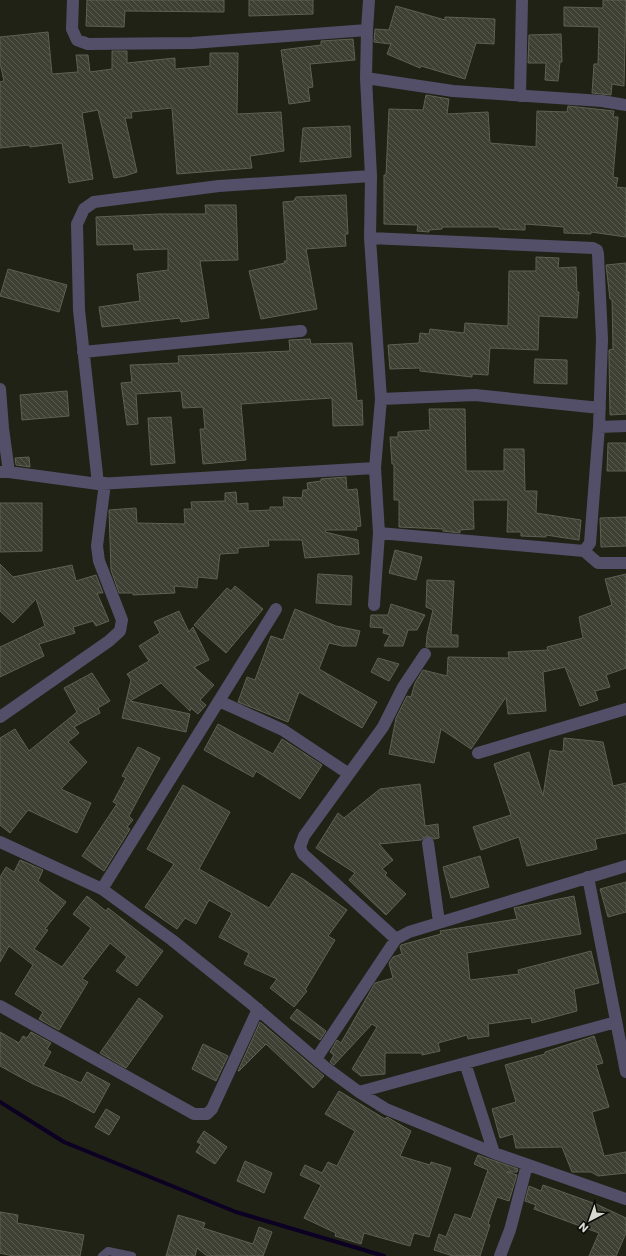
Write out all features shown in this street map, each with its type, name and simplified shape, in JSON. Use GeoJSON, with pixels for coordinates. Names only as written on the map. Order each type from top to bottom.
{"type":"FeatureCollection","features":[{"type":"Feature","properties":{"kind":"street"},"geometry":{"type":"LineString","coordinates":[[72,0],[72,29],[77,40],[88,44],[192,44],[367,30]]}},
{"type":"Feature","properties":{"kind":"street"},"geometry":{"type":"LineString","coordinates":[[369,0],[366,78],[371,176],[370,238],[381,399],[375,468],[379,532],[374,605]]}},
{"type":"Feature","properties":{"kind":"street"},"geometry":{"type":"LineString","coordinates":[[520,96],[522,0]]}},
{"type":"Feature","properties":{"kind":"street"},"geometry":{"type":"LineString","coordinates":[[366,78],[453,91],[602,101],[626,105]]}},
{"type":"Feature","properties":{"kind":"street"},"geometry":{"type":"LineString","coordinates":[[0,717],[109,641],[120,630],[122,620],[99,561],[97,546],[101,483],[83,352],[79,310],[77,224],[84,209],[94,202],[219,186],[371,176]]}},
{"type":"Feature","properties":{"kind":"street"},"geometry":{"type":"LineString","coordinates":[[370,238],[593,248],[598,250],[602,340],[600,408],[590,543],[584,551]]}},
{"type":"Feature","properties":{"kind":"street"},"geometry":{"type":"LineString","coordinates":[[83,352],[301,331]]}},
{"type":"Feature","properties":{"kind":"street"},"geometry":{"type":"LineString","coordinates":[[0,389],[5,472],[101,483],[375,468]]}},
{"type":"Feature","properties":{"kind":"street"},"geometry":{"type":"LineString","coordinates":[[381,399],[475,394],[600,408]]}},
{"type":"Feature","properties":{"kind":"street"},"geometry":{"type":"LineString","coordinates":[[599,427],[626,426]]}},
{"type":"Feature","properties":{"kind":"street"},"geometry":{"type":"LineString","coordinates":[[379,532],[584,551],[598,563],[626,563]]}},
{"type":"Feature","properties":{"kind":"street"},"geometry":{"type":"LineString","coordinates":[[102,889],[276,609]]}},
{"type":"Feature","properties":{"kind":"street"},"geometry":{"type":"LineString","coordinates":[[396,940],[303,854],[300,847],[304,836],[383,727],[402,687],[425,654]]}},
{"type":"Feature","properties":{"kind":"street"},"geometry":{"type":"LineString","coordinates":[[219,701],[283,730],[350,774]]}},
{"type":"Feature","properties":{"kind":"street"},"geometry":{"type":"LineString","coordinates":[[478,753],[626,709]]}},
{"type":"Feature","properties":{"kind":"street"},"geometry":{"type":"LineString","coordinates":[[0,842],[102,889],[172,940],[258,1009],[316,1059],[359,1092],[386,1109],[494,1153],[626,1199]]}},
{"type":"Feature","properties":{"kind":"street"},"geometry":{"type":"LineString","coordinates":[[428,843],[439,922]]}},
{"type":"Feature","properties":{"kind":"street"},"geometry":{"type":"LineString","coordinates":[[316,1059],[396,940],[409,932],[439,922],[626,866]]}},
{"type":"Feature","properties":{"kind":"street"},"geometry":{"type":"LineString","coordinates":[[588,877],[626,1072]]}},
{"type":"Feature","properties":{"kind":"street"},"geometry":{"type":"LineString","coordinates":[[0,1006],[194,1114],[207,1114],[212,1109],[258,1009]]}},
{"type":"Feature","properties":{"kind":"street"},"geometry":{"type":"LineString","coordinates":[[359,1092],[616,1022]]}},
{"type":"Feature","properties":{"kind":"street"},"geometry":{"type":"LineString","coordinates":[[465,1063],[494,1153]]}},
{"type":"Feature","properties":{"kind":"street"},"geometry":{"type":"LineString","coordinates":[[500,1256],[510,1230],[527,1165]]}},
{"type":"Feature","properties":{"kind":"lane"},"geometry":{"type":"LineString","coordinates":[[102,1256],[108,1251],[132,1256]]}},
{"type":"Feature","properties":{"kind":"building"},"geometry":{"type":"Polygon","coordinates":[[[87,0],[224,0],[224,12],[125,11],[124,27],[86,26],[87,0]]]}},
{"type":"Feature","properties":{"kind":"building"},"geometry":{"type":"Polygon","coordinates":[[[249,0],[313,0],[313,14],[249,16],[249,0]]]}},
{"type":"Feature","properties":{"kind":"building"},"geometry":{"type":"Polygon","coordinates":[[[603,0],[626,0],[624,86],[612,84],[611,95],[592,93],[594,64],[598,64],[599,27],[564,26],[564,7],[603,8],[603,0]]]}},
{"type":"Feature","properties":{"kind":"building"},"geometry":{"type":"Polygon","coordinates":[[[396,6],[445,20],[445,17],[495,19],[494,44],[476,43],[465,79],[421,66],[420,68],[387,54],[391,44],[374,42],[375,29],[389,30],[396,6]]]}},
{"type":"Feature","properties":{"kind":"building"},"geometry":{"type":"Polygon","coordinates":[[[48,32],[52,74],[78,72],[76,55],[88,55],[90,72],[112,69],[112,51],[127,51],[127,63],[175,58],[175,69],[210,66],[210,53],[238,53],[237,114],[281,112],[284,151],[250,156],[252,168],[177,174],[172,108],[131,112],[132,118],[125,118],[137,172],[114,178],[98,110],[82,113],[93,179],[69,183],[62,143],[30,147],[29,145],[0,148],[0,82],[4,81],[0,63],[0,37],[48,32]]]}},
{"type":"Feature","properties":{"kind":"building"},"geometry":{"type":"Polygon","coordinates":[[[561,34],[562,62],[560,62],[558,81],[545,80],[546,63],[528,63],[529,35],[561,34]]]}},
{"type":"Feature","properties":{"kind":"building"},"geometry":{"type":"Polygon","coordinates":[[[353,39],[355,60],[310,64],[313,87],[308,88],[310,101],[289,104],[281,50],[321,45],[321,41],[353,39]]]}},
{"type":"Feature","properties":{"kind":"building"},"geometry":{"type":"Polygon","coordinates":[[[426,95],[449,99],[447,114],[488,112],[490,143],[536,147],[537,111],[567,112],[568,106],[614,111],[613,117],[618,117],[613,177],[618,178],[616,187],[626,188],[626,237],[591,232],[591,234],[564,233],[564,227],[525,224],[525,230],[499,229],[499,227],[442,227],[442,229],[429,230],[429,232],[417,231],[418,225],[384,224],[384,175],[386,175],[389,109],[423,110],[426,95]]]}},
{"type":"Feature","properties":{"kind":"building"},"geometry":{"type":"Polygon","coordinates":[[[350,126],[351,157],[300,162],[303,128],[350,126]]]}},
{"type":"Feature","properties":{"kind":"building"},"geometry":{"type":"Polygon","coordinates":[[[346,195],[348,234],[345,234],[346,246],[306,249],[317,309],[261,319],[249,271],[285,263],[284,261],[287,261],[283,202],[294,201],[296,197],[346,195]]]}},
{"type":"Feature","properties":{"kind":"building"},"geometry":{"type":"Polygon","coordinates":[[[205,205],[236,205],[238,260],[200,261],[209,318],[181,322],[180,318],[102,327],[99,307],[140,301],[137,274],[168,270],[168,249],[134,250],[133,244],[97,245],[96,217],[159,214],[206,214],[205,205]]]}},
{"type":"Feature","properties":{"kind":"building"},"geometry":{"type":"Polygon","coordinates":[[[536,257],[559,258],[558,268],[576,267],[577,292],[579,292],[577,318],[539,316],[538,350],[490,348],[488,375],[472,374],[472,377],[420,371],[420,368],[390,369],[388,345],[419,343],[420,333],[429,334],[430,329],[464,333],[465,323],[508,326],[509,271],[536,271],[536,257]]]}},
{"type":"Feature","properties":{"kind":"building"},"geometry":{"type":"Polygon","coordinates":[[[626,263],[626,414],[610,415],[609,350],[613,349],[612,299],[610,299],[606,265],[626,263]]]}},
{"type":"Feature","properties":{"kind":"building"},"geometry":{"type":"Polygon","coordinates":[[[8,269],[67,285],[59,312],[0,296],[8,269]]]}},
{"type":"Feature","properties":{"kind":"building"},"geometry":{"type":"Polygon","coordinates":[[[310,339],[311,344],[352,343],[357,401],[362,400],[363,425],[333,426],[332,398],[241,404],[246,460],[203,464],[200,429],[205,429],[203,407],[183,408],[181,391],[136,394],[138,424],[127,425],[121,383],[132,382],[130,365],[179,363],[178,356],[290,351],[289,340],[310,339]]]}},
{"type":"Feature","properties":{"kind":"building"},"geometry":{"type":"Polygon","coordinates":[[[535,359],[567,360],[567,384],[534,383],[535,359]]]}},
{"type":"Feature","properties":{"kind":"building"},"geometry":{"type":"Polygon","coordinates":[[[67,391],[69,416],[22,420],[20,395],[67,391]]]}},
{"type":"Feature","properties":{"kind":"building"},"geometry":{"type":"Polygon","coordinates":[[[429,409],[465,409],[466,471],[504,471],[504,449],[524,449],[525,491],[537,491],[536,513],[581,520],[579,540],[546,535],[546,537],[521,536],[521,532],[507,532],[508,500],[473,500],[474,529],[460,530],[460,533],[443,531],[443,529],[399,527],[399,500],[394,500],[394,464],[392,464],[390,437],[398,437],[398,432],[430,430],[429,409]]]}},
{"type":"Feature","properties":{"kind":"building"},"geometry":{"type":"Polygon","coordinates":[[[171,417],[175,463],[151,465],[148,418],[171,417]]]}},
{"type":"Feature","properties":{"kind":"building"},"geometry":{"type":"Polygon","coordinates":[[[608,443],[626,443],[626,471],[607,471],[608,443]]]}},
{"type":"Feature","properties":{"kind":"building"},"geometry":{"type":"Polygon","coordinates":[[[29,457],[30,467],[16,465],[15,458],[29,457]]]}},
{"type":"Feature","properties":{"kind":"building"},"geometry":{"type":"Polygon","coordinates":[[[346,477],[347,490],[357,489],[361,526],[356,527],[357,530],[326,530],[325,532],[358,540],[359,554],[305,558],[302,540],[268,540],[269,546],[238,548],[238,553],[220,554],[217,579],[198,577],[197,588],[174,586],[175,593],[133,595],[133,593],[119,593],[111,570],[109,510],[136,508],[137,523],[185,524],[184,509],[192,509],[191,502],[225,501],[225,493],[236,492],[237,504],[248,503],[248,511],[270,510],[270,507],[284,507],[283,497],[302,498],[303,490],[308,490],[307,483],[321,481],[321,479],[346,477]]]}},
{"type":"Feature","properties":{"kind":"building"},"geometry":{"type":"Polygon","coordinates":[[[0,503],[42,503],[42,551],[0,552],[0,503]]]}},
{"type":"Feature","properties":{"kind":"building"},"geometry":{"type":"Polygon","coordinates":[[[626,517],[626,546],[601,547],[600,518],[626,517]]]}},
{"type":"Feature","properties":{"kind":"building"},"geometry":{"type":"Polygon","coordinates":[[[395,550],[422,557],[416,580],[389,573],[395,550]]]}},
{"type":"Feature","properties":{"kind":"building"},"geometry":{"type":"Polygon","coordinates":[[[0,564],[13,577],[72,565],[76,581],[96,575],[103,593],[97,593],[109,621],[96,626],[93,621],[73,627],[75,633],[39,644],[44,656],[0,677],[0,647],[45,626],[36,599],[13,623],[0,611],[0,564]]]}},
{"type":"Feature","properties":{"kind":"building"},"geometry":{"type":"Polygon","coordinates":[[[318,574],[352,576],[351,605],[316,603],[318,574]]]}},
{"type":"Feature","properties":{"kind":"building"},"geometry":{"type":"Polygon","coordinates":[[[626,574],[626,668],[606,675],[610,687],[595,691],[598,700],[580,706],[565,667],[543,672],[546,711],[508,714],[506,697],[471,749],[441,729],[434,763],[389,754],[396,718],[407,696],[411,697],[415,683],[423,670],[447,676],[448,657],[509,658],[508,652],[548,650],[547,647],[583,638],[579,617],[612,605],[605,579],[626,574]]]}},
{"type":"Feature","properties":{"kind":"building"},"geometry":{"type":"Polygon","coordinates":[[[427,580],[454,581],[451,635],[458,635],[458,647],[426,647],[427,635],[433,610],[426,607],[427,580]]]}},
{"type":"Feature","properties":{"kind":"building"},"geometry":{"type":"Polygon","coordinates":[[[235,586],[263,609],[226,653],[194,625],[227,588],[231,591],[235,586]]]}},
{"type":"Feature","properties":{"kind":"building"},"geometry":{"type":"Polygon","coordinates":[[[391,604],[425,615],[417,630],[408,630],[403,646],[384,646],[390,635],[383,633],[384,628],[370,627],[371,615],[388,615],[391,604]]]}},
{"type":"Feature","properties":{"kind":"building"},"geometry":{"type":"Polygon","coordinates":[[[295,609],[336,626],[360,631],[356,646],[342,646],[329,643],[319,669],[377,702],[362,728],[299,692],[288,722],[238,702],[247,677],[255,680],[271,636],[283,640],[295,609]]]}},
{"type":"Feature","properties":{"kind":"building"},"geometry":{"type":"Polygon","coordinates":[[[179,611],[189,632],[193,627],[209,660],[194,667],[214,685],[200,700],[206,705],[198,714],[191,708],[190,711],[161,683],[130,701],[190,714],[186,732],[122,718],[131,680],[127,674],[149,661],[139,646],[160,633],[154,622],[179,611]]]}},
{"type":"Feature","properties":{"kind":"building"},"geometry":{"type":"Polygon","coordinates":[[[378,658],[399,664],[389,681],[371,672],[378,658]]]}},
{"type":"Feature","properties":{"kind":"building"},"geometry":{"type":"Polygon","coordinates":[[[92,673],[110,701],[98,708],[100,713],[74,727],[79,733],[68,742],[87,762],[61,789],[91,803],[77,833],[28,810],[10,833],[0,825],[0,738],[15,729],[29,751],[77,712],[64,688],[92,673]]]}},
{"type":"Feature","properties":{"kind":"building"},"geometry":{"type":"Polygon","coordinates":[[[218,724],[273,754],[282,739],[322,765],[300,799],[256,771],[253,777],[204,750],[218,724]]]}},
{"type":"Feature","properties":{"kind":"building"},"geometry":{"type":"Polygon","coordinates":[[[564,738],[603,742],[613,786],[626,783],[626,833],[595,839],[597,849],[527,866],[519,837],[481,850],[473,827],[511,815],[494,764],[529,752],[543,796],[550,750],[563,752],[564,738]]]}},
{"type":"Feature","properties":{"kind":"building"},"geometry":{"type":"Polygon","coordinates":[[[138,747],[160,758],[129,816],[133,820],[127,827],[130,829],[104,871],[82,856],[117,804],[113,802],[126,778],[122,776],[138,747]]]}},
{"type":"Feature","properties":{"kind":"building"},"geometry":{"type":"Polygon","coordinates":[[[420,784],[425,826],[438,824],[439,838],[434,839],[427,836],[421,840],[379,844],[393,860],[382,869],[387,873],[385,875],[406,894],[386,915],[349,880],[355,873],[316,848],[338,813],[344,818],[380,789],[420,784]]]}},
{"type":"Feature","properties":{"kind":"building"},"geometry":{"type":"Polygon","coordinates":[[[183,785],[230,812],[199,869],[269,908],[292,873],[347,910],[328,936],[335,940],[305,990],[307,991],[294,1007],[270,988],[277,979],[244,964],[249,953],[219,937],[232,913],[209,900],[196,924],[185,918],[177,929],[145,907],[174,864],[147,849],[183,785]]]}},
{"type":"Feature","properties":{"kind":"building"},"geometry":{"type":"Polygon","coordinates":[[[480,856],[489,887],[451,898],[443,867],[480,856]]]}},
{"type":"Feature","properties":{"kind":"building"},"geometry":{"type":"Polygon","coordinates":[[[20,860],[43,870],[38,881],[66,902],[45,929],[48,930],[34,949],[62,967],[91,928],[73,914],[87,896],[106,911],[108,908],[163,951],[137,986],[116,971],[127,957],[110,943],[82,979],[88,982],[59,1030],[39,1019],[43,1012],[15,994],[33,965],[9,946],[0,962],[0,877],[6,867],[14,872],[20,860]]]}},
{"type":"Feature","properties":{"kind":"building"},"geometry":{"type":"Polygon","coordinates":[[[626,882],[626,912],[608,917],[600,889],[626,882]]]}},
{"type":"Feature","properties":{"kind":"building"},"geometry":{"type":"Polygon","coordinates":[[[574,896],[581,934],[467,953],[470,980],[519,974],[518,970],[591,951],[599,983],[574,989],[577,1011],[532,1023],[531,1018],[488,1024],[489,1036],[468,1039],[467,1035],[438,1043],[440,1051],[422,1055],[422,1053],[385,1053],[385,1074],[361,1076],[352,1069],[377,1027],[372,1024],[334,1065],[330,1062],[334,1055],[330,1052],[337,1040],[341,1043],[375,983],[393,978],[389,963],[393,957],[402,954],[400,947],[401,945],[441,934],[440,931],[517,919],[514,908],[574,896]]]}},
{"type":"Feature","properties":{"kind":"building"},"geometry":{"type":"Polygon","coordinates":[[[139,998],[163,1016],[126,1068],[100,1053],[139,998]]]}},
{"type":"Feature","properties":{"kind":"building"},"geometry":{"type":"Polygon","coordinates":[[[297,1009],[326,1031],[320,1040],[290,1018],[297,1009]]]}},
{"type":"Feature","properties":{"kind":"building"},"geometry":{"type":"Polygon","coordinates":[[[260,1022],[324,1076],[313,1088],[266,1044],[238,1071],[260,1022]]]}},
{"type":"Feature","properties":{"kind":"building"},"geometry":{"type":"Polygon","coordinates":[[[0,1032],[19,1043],[23,1036],[27,1038],[31,1032],[51,1043],[47,1049],[51,1052],[43,1066],[81,1083],[87,1072],[110,1084],[94,1113],[64,1097],[33,1084],[0,1066],[0,1032]]]}},
{"type":"Feature","properties":{"kind":"building"},"geometry":{"type":"Polygon","coordinates":[[[594,1036],[603,1063],[596,1065],[609,1107],[592,1112],[604,1156],[626,1152],[626,1173],[598,1176],[591,1172],[572,1172],[562,1147],[516,1148],[513,1134],[500,1138],[492,1109],[516,1102],[505,1065],[545,1054],[545,1052],[594,1036]]]}},
{"type":"Feature","properties":{"kind":"building"},"geometry":{"type":"Polygon","coordinates":[[[203,1044],[228,1056],[216,1081],[192,1069],[203,1044]]]}},
{"type":"Feature","properties":{"kind":"building"},"geometry":{"type":"Polygon","coordinates":[[[339,1091],[385,1119],[387,1117],[411,1131],[400,1156],[430,1165],[431,1162],[451,1168],[429,1237],[414,1233],[410,1246],[364,1233],[361,1244],[335,1236],[336,1233],[304,1218],[321,1185],[300,1175],[305,1165],[322,1173],[328,1162],[337,1166],[355,1131],[325,1114],[339,1091]]]}},
{"type":"Feature","properties":{"kind":"building"},"geometry":{"type":"Polygon","coordinates":[[[106,1109],[120,1117],[109,1135],[95,1127],[106,1109]]]}},
{"type":"Feature","properties":{"kind":"building"},"geometry":{"type":"Polygon","coordinates":[[[204,1131],[227,1147],[215,1164],[196,1152],[201,1144],[197,1142],[204,1131]]]}},
{"type":"Feature","properties":{"kind":"building"},"geometry":{"type":"Polygon","coordinates":[[[478,1155],[518,1169],[517,1172],[507,1172],[517,1175],[509,1201],[497,1197],[480,1256],[453,1256],[434,1250],[439,1234],[446,1237],[455,1214],[471,1219],[488,1170],[474,1164],[478,1155]]]}},
{"type":"Feature","properties":{"kind":"building"},"geometry":{"type":"Polygon","coordinates":[[[245,1161],[272,1173],[264,1193],[237,1181],[245,1161]]]}},
{"type":"Feature","properties":{"kind":"building"},"geometry":{"type":"Polygon","coordinates":[[[543,1185],[596,1204],[626,1218],[626,1233],[616,1256],[589,1256],[599,1233],[534,1209],[536,1205],[525,1201],[529,1186],[541,1191],[543,1185]]]}},
{"type":"Feature","properties":{"kind":"building"},"geometry":{"type":"Polygon","coordinates":[[[0,1212],[18,1215],[17,1223],[84,1235],[80,1256],[13,1256],[0,1253],[0,1212]]]}},
{"type":"Feature","properties":{"kind":"building"},"geometry":{"type":"Polygon","coordinates":[[[178,1215],[205,1223],[203,1228],[253,1244],[259,1227],[272,1232],[263,1256],[207,1256],[197,1248],[195,1256],[166,1256],[178,1215]]]}},
{"type":"Feature","properties":{"kind":"waterway"},"geometry":{"type":"LineString","coordinates":[[0,1102],[64,1142],[236,1212],[384,1256]]}}]}
